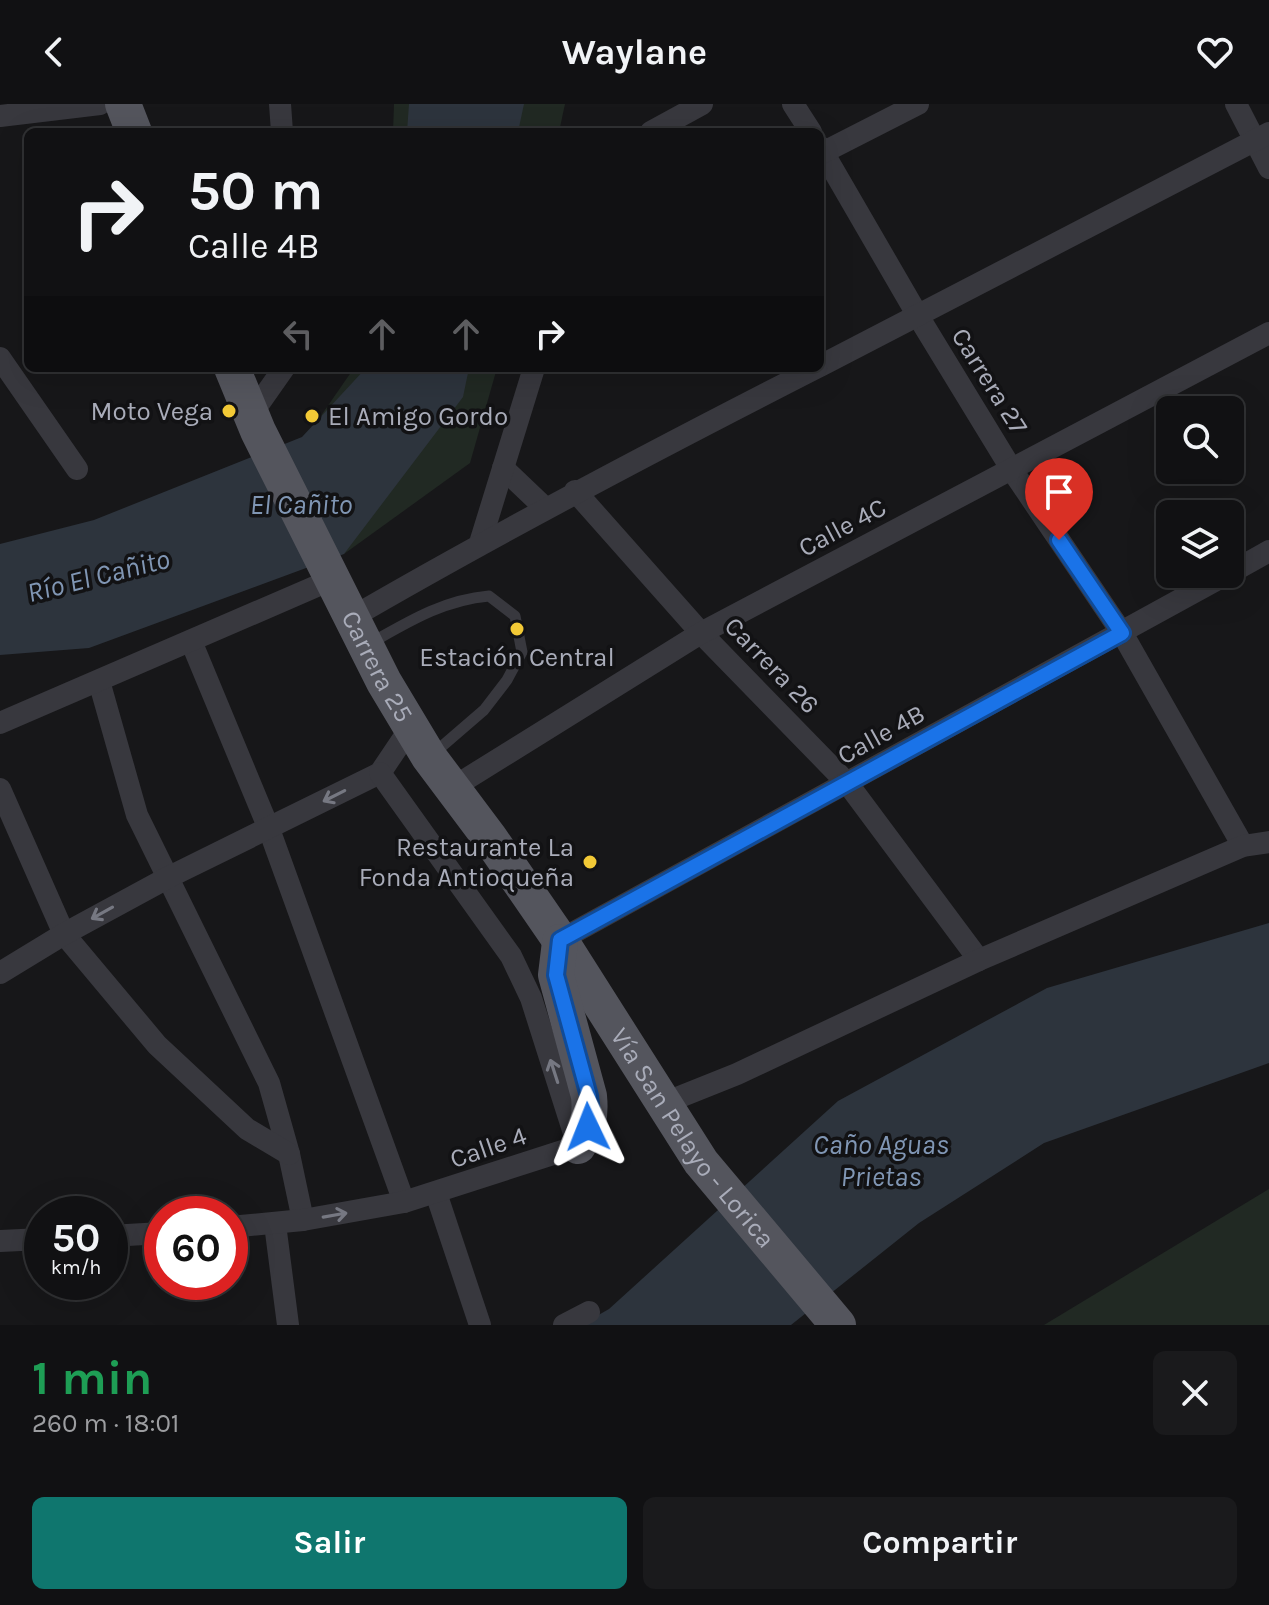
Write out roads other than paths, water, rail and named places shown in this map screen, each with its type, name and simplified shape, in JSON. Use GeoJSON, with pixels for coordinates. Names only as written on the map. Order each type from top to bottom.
{"type":"FeatureCollection","features":[{"type":"Feature","properties":{"kind":"main road"},"geometry":{"type":"LineString","coordinates":[[123,104],[132,128]]}},
{"type":"Feature","properties":{"kind":"main road","name":"Carrera 25"},"geometry":{"type":"LineString","coordinates":[[234,372],[254,423],[358,632],[420,742],[560,940]]}},
{"type":"Feature","properties":{"kind":"main road"},"geometry":{"type":"LineString","coordinates":[[560,940],[556,975],[591,1113],[578,1146]]}},
{"type":"Feature","properties":{"kind":"main road","name":"Vía San Pelayo - Lorica"},"geometry":{"type":"LineString","coordinates":[[560,940],[688,1143],[838,1325]]}},
{"type":"Feature","properties":{"kind":"street"},"geometry":{"type":"LineString","coordinates":[[0,116],[100,104]]}},
{"type":"Feature","properties":{"kind":"street"},"geometry":{"type":"LineString","coordinates":[[280,104],[282,128]]}},
{"type":"Feature","properties":{"kind":"street"},"geometry":{"type":"LineString","coordinates":[[658,128],[702,104]]}},
{"type":"Feature","properties":{"kind":"street"},"geometry":{"type":"LineString","coordinates":[[793,104],[808,128]]}},
{"type":"Feature","properties":{"kind":"street"},"geometry":{"type":"LineString","coordinates":[[824,150],[918,104]]}},
{"type":"Feature","properties":{"kind":"street"},"geometry":{"type":"LineString","coordinates":[[1236,104],[1262,137],[1269,168]]}},
{"type":"Feature","properties":{"kind":"street"},"geometry":{"type":"LineString","coordinates":[[824,364],[1262,137]]}},
{"type":"Feature","properties":{"kind":"street","name":"Carrera 27"},"geometry":{"type":"LineString","coordinates":[[824,156],[1012,470],[1122,633],[1243,846]]}},
{"type":"Feature","properties":{"kind":"street","name":"Calle 4C"},"geometry":{"type":"LineString","coordinates":[[452,788],[701,633],[1269,333]]}},
{"type":"Feature","properties":{"kind":"street"},"geometry":{"type":"LineString","coordinates":[[0,358],[77,469]]}},
{"type":"Feature","properties":{"kind":"street"},"geometry":{"type":"LineString","coordinates":[[254,423],[282,372]]}},
{"type":"Feature","properties":{"kind":"street"},"geometry":{"type":"LineString","coordinates":[[480,543],[533,372]]}},
{"type":"Feature","properties":{"kind":"street"},"geometry":{"type":"LineString","coordinates":[[358,632],[480,543],[808,372]]}},
{"type":"Feature","properties":{"kind":"street"},"geometry":{"type":"LineString","coordinates":[[503,468],[545,508]]}},
{"type":"Feature","properties":{"kind":"street","name":"Carrera 26"},"geometry":{"type":"LineString","coordinates":[[575,491],[701,633],[848,784],[979,960]]}},
{"type":"Feature","properties":{"kind":"street","name":"Calle 4B"},"geometry":{"type":"LineString","coordinates":[[1244,565],[1269,551]]}},
{"type":"Feature","properties":{"kind":"street"},"geometry":{"type":"LineString","coordinates":[[0,723],[191,641],[329,572]]}},
{"type":"Feature","properties":{"kind":"street","name":"Calle 4B"},"geometry":{"type":"LineString","coordinates":[[560,940],[1202,588]]}},
{"type":"Feature","properties":{"kind":"street"},"geometry":{"type":"LineString","coordinates":[[191,641],[269,829],[404,1202]]}},
{"type":"Feature","properties":{"kind":"street"},"geometry":{"type":"LineString","coordinates":[[99,681],[137,815],[269,1083],[303,1220]]}},
{"type":"Feature","properties":{"kind":"street"},"geometry":{"type":"LineString","coordinates":[[0,973],[169,877],[380,773],[420,742]]}},
{"type":"Feature","properties":{"kind":"street"},"geometry":{"type":"LineString","coordinates":[[380,773],[511,956],[531,998],[578,1146]]}},
{"type":"Feature","properties":{"kind":"street"},"geometry":{"type":"LineString","coordinates":[[0,789],[64,934],[157,1045],[247,1129],[289,1154]]}},
{"type":"Feature","properties":{"kind":"street"},"geometry":{"type":"LineString","coordinates":[[662,1104],[737,1074],[979,960],[1243,846],[1269,842]]}},
{"type":"Feature","properties":{"kind":"street","name":"Calle 4"},"geometry":{"type":"LineString","coordinates":[[248,1226],[303,1220],[404,1202],[578,1146]]}},
{"type":"Feature","properties":{"kind":"street"},"geometry":{"type":"LineString","coordinates":[[436,1193],[480,1325]]}},
{"type":"Feature","properties":{"kind":"street"},"geometry":{"type":"LineString","coordinates":[[275,1224],[288,1325]]}},
{"type":"Feature","properties":{"kind":"street"},"geometry":{"type":"LineString","coordinates":[[0,1241],[24,1240]]}},
{"type":"Feature","properties":{"kind":"street"},"geometry":{"type":"LineString","coordinates":[[564,1325],[589,1312]]}},
{"type":"Feature","properties":{"kind":"lane"},"geometry":{"type":"LineString","coordinates":[[358,632],[460,599],[489,596],[515,616],[522,652],[507,680],[484,710],[420,742]]}},
{"type":"Feature","properties":{"kind":"water"},"geometry":{"type":"Polygon","coordinates":[[[409,104],[524,104],[519,128],[407,128],[409,104]]]}},
{"type":"Feature","properties":{"kind":"water","name":"El Cañito"},"geometry":{"type":"Polygon","coordinates":[[[362,372],[468,372],[463,397],[344,554],[89,648],[0,655],[0,544],[94,520],[302,437],[362,372]]]}},
{"type":"Feature","properties":{"kind":"water","name":"Caño Aguas Prietas"},"geometry":{"type":"Polygon","coordinates":[[[1269,923],[1269,1063],[1044,1143],[919,1223],[791,1325],[581,1325],[609,1309],[838,1101],[1047,988],[1269,923]]]}},
{"type":"Feature","properties":{"kind":"place","name":"Moto Vega"},"geometry":{"type":"Point","coordinates":[229,411]}},
{"type":"Feature","properties":{"kind":"place","name":"El Amigo Gordo"},"geometry":{"type":"Point","coordinates":[312,416]}},
{"type":"Feature","properties":{"kind":"place","name":"Estación Central"},"geometry":{"type":"Point","coordinates":[517,629]}},
{"type":"Feature","properties":{"kind":"place","name":"Restaurante La Fonda Antioqueña"},"geometry":{"type":"Point","coordinates":[590,862]}},
{"type":"Feature","properties":{"kind":"water label","name":"Río El Cañito"},"geometry":{"type":"Point","coordinates":[98,575]}}]}
